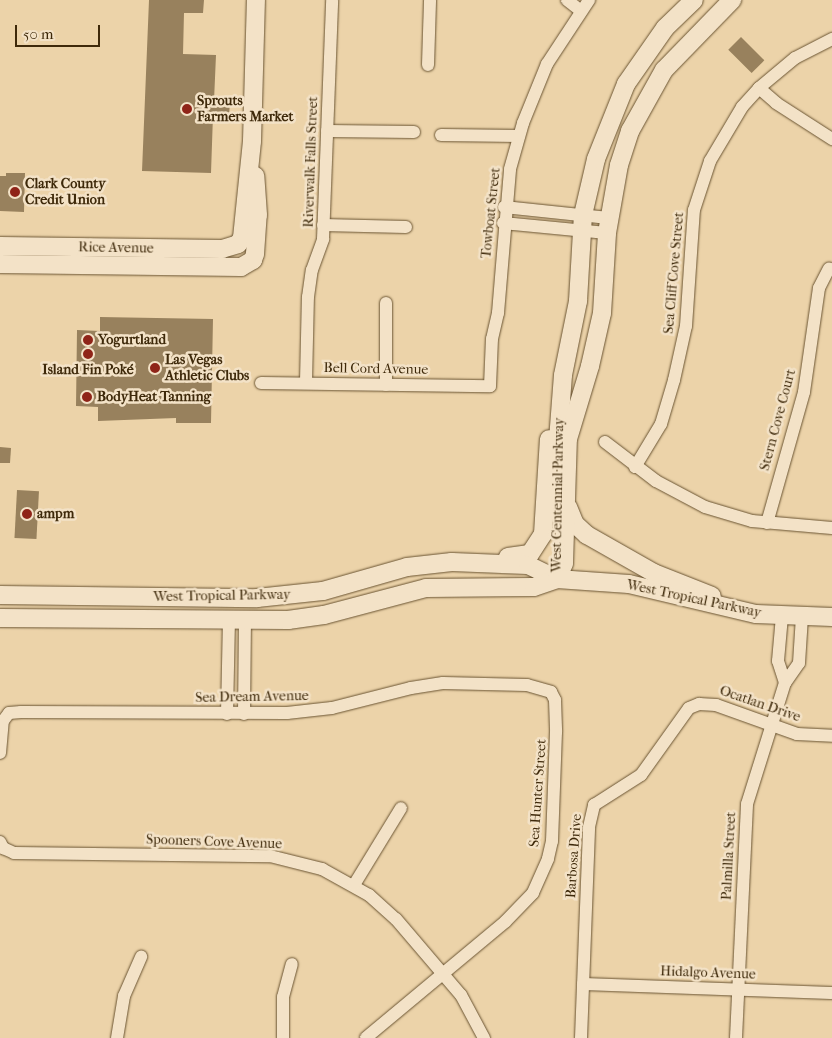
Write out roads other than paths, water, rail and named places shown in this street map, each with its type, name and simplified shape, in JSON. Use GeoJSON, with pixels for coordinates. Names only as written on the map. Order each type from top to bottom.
{"type":"FeatureCollection","features":[{"type":"Feature","properties":{"kind":"main road"},"geometry":{"type":"LineString","coordinates":[[144,248],[226,263],[230,269],[247,265],[255,254],[258,215],[252,141],[256,0]]}},
{"type":"Feature","properties":{"kind":"main road","name":"West Centennial Parkway"},"geometry":{"type":"LineString","coordinates":[[557,579],[554,554],[558,416],[563,375],[578,302],[582,223],[596,159],[626,84],[665,28],[694,0]]}},
{"type":"Feature","properties":{"kind":"main road","name":"West Centennial Parkway"},"geometry":{"type":"LineString","coordinates":[[557,579],[564,563],[568,438],[590,366],[602,312],[608,226],[618,165],[630,131],[647,94],[684,46],[732,0]]}},
{"type":"Feature","properties":{"kind":"main road","name":"Rice Avenue"},"geometry":{"type":"LineString","coordinates":[[0,264],[58,256],[144,248],[233,247],[242,238],[252,141]]}},
{"type":"Feature","properties":{"kind":"main road","name":"Rice Avenue"},"geometry":{"type":"LineString","coordinates":[[0,246],[58,256],[230,269]]}},
{"type":"Feature","properties":{"kind":"main road"},"geometry":{"type":"LineString","coordinates":[[452,562],[521,556],[530,554],[538,545],[545,522],[552,410],[563,375]]}},
{"type":"Feature","properties":{"kind":"main road"},"geometry":{"type":"LineString","coordinates":[[566,503],[580,529],[610,549],[654,573],[756,614]]}},
{"type":"Feature","properties":{"kind":"main road","name":"West Tropical Parkway"},"geometry":{"type":"LineString","coordinates":[[0,595],[236,598],[323,591],[407,567],[452,562],[528,565],[557,579],[629,584],[756,614],[832,617]]}},
{"type":"Feature","properties":{"kind":"main road","name":"West Tropical Parkway"},"geometry":{"type":"LineString","coordinates":[[0,618],[288,620],[324,615],[426,588],[534,587],[557,579]]}},
{"type":"Feature","properties":{"kind":"street","name":"Riverwalk Falls Street"},"geometry":{"type":"LineString","coordinates":[[306,382],[308,297],[323,225],[332,0]]}},
{"type":"Feature","properties":{"kind":"street"},"geometry":{"type":"LineString","coordinates":[[428,65],[430,0]]}},
{"type":"Feature","properties":{"kind":"street"},"geometry":{"type":"LineString","coordinates":[[568,0],[581,11]]}},
{"type":"Feature","properties":{"kind":"street","name":"Towboat Street"},"geometry":{"type":"LineString","coordinates":[[490,386],[504,207],[510,169],[519,136],[547,64],[589,0]]}},
{"type":"Feature","properties":{"kind":"street","name":"Sea Cliff Cove Street"},"geometry":{"type":"LineString","coordinates":[[635,466],[661,424],[674,380],[686,326],[694,210],[704,177],[719,142],[759,88],[795,58],[832,39]]}},
{"type":"Feature","properties":{"kind":"street"},"geometry":{"type":"LineString","coordinates":[[759,88],[776,103],[832,139]]}},
{"type":"Feature","properties":{"kind":"street"},"geometry":{"type":"LineString","coordinates":[[327,131],[414,132]]}},
{"type":"Feature","properties":{"kind":"street"},"geometry":{"type":"LineString","coordinates":[[441,135],[519,136]]}},
{"type":"Feature","properties":{"kind":"street"},"geometry":{"type":"LineString","coordinates":[[504,207],[582,223],[608,226]]}},
{"type":"Feature","properties":{"kind":"street"},"geometry":{"type":"LineString","coordinates":[[503,223],[582,223]]}},
{"type":"Feature","properties":{"kind":"street"},"geometry":{"type":"LineString","coordinates":[[323,225],[406,227]]}},
{"type":"Feature","properties":{"kind":"street","name":"Stern Cove Court"},"geometry":{"type":"LineString","coordinates":[[767,523],[804,392],[819,288],[829,268]]}},
{"type":"Feature","properties":{"kind":"street"},"geometry":{"type":"LineString","coordinates":[[386,303],[386,385]]}},
{"type":"Feature","properties":{"kind":"street","name":"Bell Cord Avenue"},"geometry":{"type":"LineString","coordinates":[[261,383],[306,382],[490,386]]}},
{"type":"Feature","properties":{"kind":"street"},"geometry":{"type":"LineString","coordinates":[[605,442],[635,466],[681,496],[705,507],[767,523],[832,528]]}},
{"type":"Feature","properties":{"kind":"street"},"geometry":{"type":"LineString","coordinates":[[236,598],[244,676],[244,714]]}},
{"type":"Feature","properties":{"kind":"street"},"geometry":{"type":"LineString","coordinates":[[782,616],[778,668],[785,683]]}},
{"type":"Feature","properties":{"kind":"street","name":"Palmilla Street"},"geometry":{"type":"LineString","coordinates":[[736,1038],[746,804],[756,765],[772,725],[785,683],[797,668],[802,616]]}},
{"type":"Feature","properties":{"kind":"street"},"geometry":{"type":"LineString","coordinates":[[227,714],[228,676],[237,621]]}},
{"type":"Feature","properties":{"kind":"street"},"geometry":{"type":"LineString","coordinates":[[778,653],[799,655]]}},
{"type":"Feature","properties":{"kind":"street"},"geometry":{"type":"LineString","coordinates":[[228,676],[244,676]]}},
{"type":"Feature","properties":{"kind":"street","name":"Sea Dream Avenue"},"geometry":{"type":"LineString","coordinates":[[0,753],[3,721],[9,713],[244,714],[332,708],[411,688],[443,683],[527,685],[551,692]]}},
{"type":"Feature","properties":{"kind":"street","name":"Sea Hunter Street"},"geometry":{"type":"LineString","coordinates":[[366,1038],[521,908],[533,893],[548,859],[554,813],[556,732],[555,700],[551,692]]}},
{"type":"Feature","properties":{"kind":"street","name":"Ocatlan Drive"},"geometry":{"type":"LineString","coordinates":[[708,703],[797,734],[832,736]]}},
{"type":"Feature","properties":{"kind":"street","name":"Barbosa Drive"},"geometry":{"type":"LineString","coordinates":[[581,1038],[590,814],[594,805],[641,775],[689,708],[708,703]]}},
{"type":"Feature","properties":{"kind":"street"},"geometry":{"type":"LineString","coordinates":[[354,885],[401,808]]}},
{"type":"Feature","properties":{"kind":"street","name":"Spooners Cove Avenue"},"geometry":{"type":"LineString","coordinates":[[1,845],[21,853],[270,856],[306,864],[354,885],[396,919],[471,1009],[484,1038]]}},
{"type":"Feature","properties":{"kind":"street"},"geometry":{"type":"LineString","coordinates":[[117,1038],[124,996],[141,957]]}},
{"type":"Feature","properties":{"kind":"street"},"geometry":{"type":"LineString","coordinates":[[283,1038],[283,997],[292,964]]}},
{"type":"Feature","properties":{"kind":"street","name":"Hidalgo Avenue"},"geometry":{"type":"LineString","coordinates":[[583,984],[832,993]]}},
{"type":"Feature","properties":{"kind":"place","name":"Sprouts Farmers Market"},"geometry":{"type":"Point","coordinates":[187,109]}},
{"type":"Feature","properties":{"kind":"place","name":"Clark County Credit Union"},"geometry":{"type":"Point","coordinates":[15,192]}},
{"type":"Feature","properties":{"kind":"place","name":"Yogurtland"},"geometry":{"type":"Point","coordinates":[88,340]}},
{"type":"Feature","properties":{"kind":"place","name":"Island Fin Poké"},"geometry":{"type":"Point","coordinates":[88,354]}},
{"type":"Feature","properties":{"kind":"place","name":"Las Vegas Athletic Clubs"},"geometry":{"type":"Point","coordinates":[155,368]}},
{"type":"Feature","properties":{"kind":"place","name":"BodyHeat Tanning"},"geometry":{"type":"Point","coordinates":[87,397]}},
{"type":"Feature","properties":{"kind":"place","name":"ampm"},"geometry":{"type":"Point","coordinates":[27,514]}}]}
